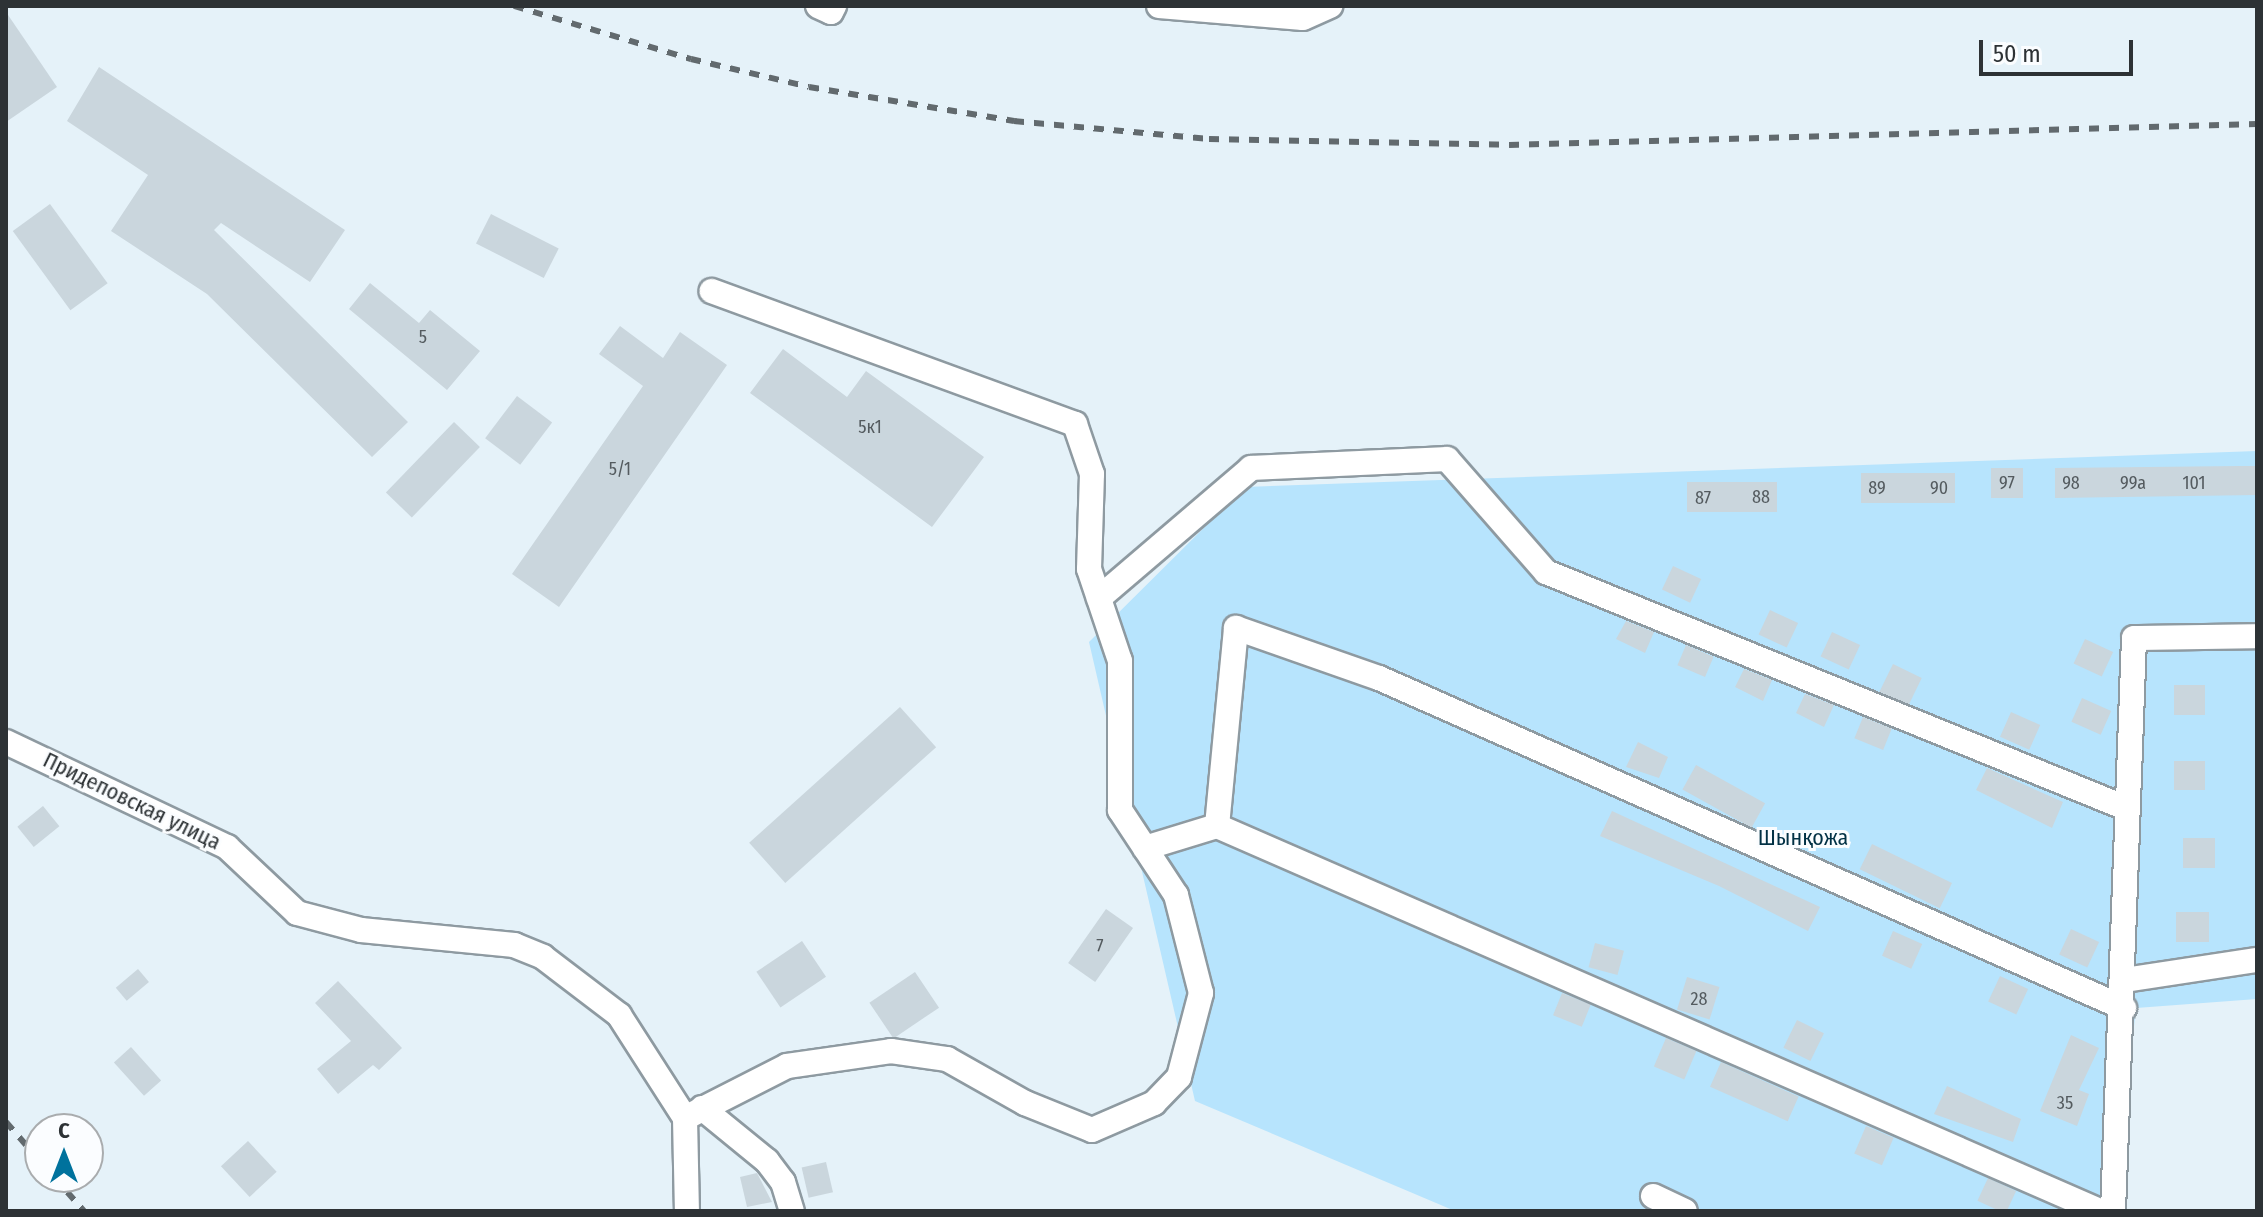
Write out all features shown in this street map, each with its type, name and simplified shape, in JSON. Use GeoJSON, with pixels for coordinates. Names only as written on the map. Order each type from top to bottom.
{"type":"FeatureCollection","features":[{"type":"Feature","properties":{"kind":"street"},"geometry":{"type":"LineString","coordinates":[[818,6],[831,12],[834,6]]}},
{"type":"Feature","properties":{"kind":"street"},"geometry":{"type":"LineString","coordinates":[[1159,6],[1303,18],[1330,6]]}},
{"type":"Feature","properties":{"kind":"street"},"geometry":{"type":"LineString","coordinates":[[693,1113],[787,1066],[891,1051],[947,1059],[1025,1103],[1092,1130],[1154,1103],[1179,1077],[1201,993],[1176,895],[1120,810],[1120,661],[1089,569],[1092,474],[1075,424],[712,291]]}},
{"type":"Feature","properties":{"kind":"street"},"geometry":{"type":"LineString","coordinates":[[1099,598],[1251,468],[1447,459],[1546,572],[2126,808]]}},
{"type":"Feature","properties":{"kind":"street"},"geometry":{"type":"LineString","coordinates":[[1217,826],[1236,628],[1379,678],[2124,1008]]}},
{"type":"Feature","properties":{"kind":"street"},"geometry":{"type":"LineString","coordinates":[[2113,1211],[2124,1008],[2126,808],[2134,638],[2257,636]]}},
{"type":"Feature","properties":{"kind":"street","name":"Придеповская улица"},"geometry":{"type":"LineString","coordinates":[[6,742],[227,847],[297,913],[361,930],[514,945],[543,957],[619,1015],[693,1113]]}},
{"type":"Feature","properties":{"kind":"street"},"geometry":{"type":"LineString","coordinates":[[1145,848],[1217,826],[2100,1211]]}},
{"type":"Feature","properties":{"kind":"street"},"geometry":{"type":"LineString","coordinates":[[2124,980],[2257,960]]}},
{"type":"Feature","properties":{"kind":"street"},"geometry":{"type":"LineString","coordinates":[[687,1211],[693,1113]]}},
{"type":"Feature","properties":{"kind":"street"},"geometry":{"type":"LineString","coordinates":[[693,1113],[767,1161],[783,1182],[792,1211]]}},
{"type":"Feature","properties":{"kind":"street"},"geometry":{"type":"LineString","coordinates":[[1653,1196],[1685,1211]]}},
{"type":"Feature","properties":{"kind":"green space","name":"Шынқожа"},"geometry":{"type":"Polygon","coordinates":[[[2257,451],[2257,999],[2136,1008],[2114,1211],[1455,1211],[1195,1101],[1089,642],[1245,487],[2257,451]]]}},
{"type":"Feature","properties":{"kind":"building"},"geometry":{"type":"Polygon","coordinates":[[[6,12],[57,87],[6,122],[6,12]]]}},
{"type":"Feature","properties":{"kind":"building"},"geometry":{"type":"Polygon","coordinates":[[[99,67],[345,230],[310,282],[221,223],[214,230],[408,422],[372,457],[207,294],[111,231],[148,175],[67,121],[99,67]]]}},
{"type":"Feature","properties":{"kind":"building"},"geometry":{"type":"Polygon","coordinates":[[[50,204],[108,283],[70,310],[13,231],[50,204]]]}},
{"type":"Feature","properties":{"kind":"building"},"geometry":{"type":"Polygon","coordinates":[[[491,214],[559,249],[544,278],[476,243],[491,214]]]}},
{"type":"Feature","properties":{"kind":"building"},"geometry":{"type":"Polygon","coordinates":[[[370,283],[419,323],[430,310],[480,351],[447,390],[349,309],[370,283]]]}},
{"type":"Feature","properties":{"kind":"building"},"geometry":{"type":"Polygon","coordinates":[[[620,326],[663,358],[680,332],[727,365],[559,607],[512,574],[643,386],[599,354],[620,326]]]}},
{"type":"Feature","properties":{"kind":"building"},"geometry":{"type":"Polygon","coordinates":[[[783,349],[847,397],[866,371],[984,457],[932,527],[750,393],[783,349]]]}},
{"type":"Feature","properties":{"kind":"building"},"geometry":{"type":"Polygon","coordinates":[[[517,396],[552,422],[520,465],[485,438],[517,396]]]}},
{"type":"Feature","properties":{"kind":"building"},"geometry":{"type":"Polygon","coordinates":[[[454,422],[480,447],[412,518],[386,492],[454,422]]]}},
{"type":"Feature","properties":{"kind":"building"},"geometry":{"type":"Polygon","coordinates":[[[2257,466],[2257,495],[2055,498],[2055,468],[2257,466]]]}},
{"type":"Feature","properties":{"kind":"building"},"geometry":{"type":"Polygon","coordinates":[[[1991,468],[2023,468],[2023,498],[1991,498],[1991,468]]]}},
{"type":"Feature","properties":{"kind":"building"},"geometry":{"type":"Polygon","coordinates":[[[1861,473],[1955,473],[1955,503],[1861,503],[1861,473]]]}},
{"type":"Feature","properties":{"kind":"building"},"geometry":{"type":"Polygon","coordinates":[[[1687,482],[1777,482],[1777,512],[1687,512],[1687,482]]]}},
{"type":"Feature","properties":{"kind":"building"},"geometry":{"type":"Polygon","coordinates":[[[1673,566],[1701,579],[1690,603],[1662,590],[1673,566]]]}},
{"type":"Feature","properties":{"kind":"building"},"geometry":{"type":"Polygon","coordinates":[[[1770,610],[1798,623],[1787,648],[1759,634],[1770,610]]]}},
{"type":"Feature","properties":{"kind":"building"},"geometry":{"type":"Polygon","coordinates":[[[1626,621],[1654,632],[1645,653],[1616,639],[1626,621]]]}},
{"type":"Feature","properties":{"kind":"building"},"geometry":{"type":"Polygon","coordinates":[[[1832,632],[1860,645],[1849,670],[1821,656],[1832,632]]]}},
{"type":"Feature","properties":{"kind":"building"},"geometry":{"type":"Polygon","coordinates":[[[2085,639],[2113,652],[2102,677],[2074,663],[2085,639]]]}},
{"type":"Feature","properties":{"kind":"building"},"geometry":{"type":"Polygon","coordinates":[[[1686,645],[1714,657],[1705,677],[1677,665],[1686,645]]]}},
{"type":"Feature","properties":{"kind":"building"},"geometry":{"type":"Polygon","coordinates":[[[1893,664],[1922,678],[1908,706],[1879,692],[1893,664]]]}},
{"type":"Feature","properties":{"kind":"building"},"geometry":{"type":"Polygon","coordinates":[[[1744,669],[1772,680],[1763,701],[1735,687],[1744,669]]]}},
{"type":"Feature","properties":{"kind":"building"},"geometry":{"type":"Polygon","coordinates":[[[2174,685],[2205,685],[2205,715],[2174,715],[2174,685]]]}},
{"type":"Feature","properties":{"kind":"building"},"geometry":{"type":"Polygon","coordinates":[[[1805,694],[1834,705],[1824,727],[1796,713],[1805,694]]]}},
{"type":"Feature","properties":{"kind":"building"},"geometry":{"type":"Polygon","coordinates":[[[2082,698],[2111,711],[2101,735],[2071,722],[2082,698]]]}},
{"type":"Feature","properties":{"kind":"building"},"geometry":{"type":"Polygon","coordinates":[[[900,707],[936,747],[785,883],[749,843],[900,707]]]}},
{"type":"Feature","properties":{"kind":"building"},"geometry":{"type":"Polygon","coordinates":[[[2011,712],[2040,725],[2029,750],[2000,737],[2011,712]]]}},
{"type":"Feature","properties":{"kind":"building"},"geometry":{"type":"Polygon","coordinates":[[[1863,717],[1892,729],[1883,750],[1854,738],[1863,717]]]}},
{"type":"Feature","properties":{"kind":"building"},"geometry":{"type":"Polygon","coordinates":[[[1638,742],[1668,757],[1659,778],[1626,767],[1638,742]]]}},
{"type":"Feature","properties":{"kind":"building"},"geometry":{"type":"Polygon","coordinates":[[[2174,761],[2205,761],[2205,790],[2174,790],[2174,761]]]}},
{"type":"Feature","properties":{"kind":"building"},"geometry":{"type":"Polygon","coordinates":[[[1696,765],[1765,803],[1752,828],[1682,789],[1696,765]]]}},
{"type":"Feature","properties":{"kind":"building"},"geometry":{"type":"Polygon","coordinates":[[[1987,768],[2063,802],[2052,828],[1976,790],[1987,768]]]}},
{"type":"Feature","properties":{"kind":"building"},"geometry":{"type":"Polygon","coordinates":[[[43,806],[59,826],[34,847],[17,827],[43,806]]]}},
{"type":"Feature","properties":{"kind":"building"},"geometry":{"type":"Polygon","coordinates":[[[1612,811],[1820,907],[1808,931],[1719,886],[1600,836],[1612,811]]]}},
{"type":"Feature","properties":{"kind":"building"},"geometry":{"type":"Polygon","coordinates":[[[2183,838],[2215,838],[2215,868],[2183,868],[2183,838]]]}},
{"type":"Feature","properties":{"kind":"building"},"geometry":{"type":"Polygon","coordinates":[[[1872,844],[1952,883],[1940,908],[1860,869],[1872,844]]]}},
{"type":"Feature","properties":{"kind":"building"},"geometry":{"type":"Polygon","coordinates":[[[1106,909],[1133,928],[1095,982],[1068,963],[1106,909]]]}},
{"type":"Feature","properties":{"kind":"building"},"geometry":{"type":"Polygon","coordinates":[[[2176,912],[2209,912],[2209,942],[2176,942],[2176,912]]]}},
{"type":"Feature","properties":{"kind":"building"},"geometry":{"type":"Polygon","coordinates":[[[2071,929],[2099,942],[2087,967],[2059,954],[2071,929]]]}},
{"type":"Feature","properties":{"kind":"building"},"geometry":{"type":"Polygon","coordinates":[[[1893,931],[1922,944],[1911,969],[1882,956],[1893,931]]]}},
{"type":"Feature","properties":{"kind":"building"},"geometry":{"type":"Polygon","coordinates":[[[802,941],[826,977],[780,1007],[756,972],[802,941]]]}},
{"type":"Feature","properties":{"kind":"building"},"geometry":{"type":"Polygon","coordinates":[[[1595,943],[1624,951],[1618,975],[1589,967],[1595,943]]]}},
{"type":"Feature","properties":{"kind":"building"},"geometry":{"type":"Polygon","coordinates":[[[138,969],[149,982],[127,1001],[116,988],[138,969]]]}},
{"type":"Feature","properties":{"kind":"building"},"geometry":{"type":"Polygon","coordinates":[[[915,972],[939,1008],[893,1038],[869,1003],[915,972]]]}},
{"type":"Feature","properties":{"kind":"building"},"geometry":{"type":"Polygon","coordinates":[[[2000,976],[2028,989],[2016,1014],[1988,1001],[2000,976]]]}},
{"type":"Feature","properties":{"kind":"building"},"geometry":{"type":"Polygon","coordinates":[[[1687,977],[1720,987],[1710,1019],[1677,1010],[1687,977]]]}},
{"type":"Feature","properties":{"kind":"building"},"geometry":{"type":"Polygon","coordinates":[[[338,981],[402,1048],[379,1070],[373,1065],[338,1094],[317,1069],[351,1041],[315,1003],[338,981]]]}},
{"type":"Feature","properties":{"kind":"building"},"geometry":{"type":"Polygon","coordinates":[[[1562,993],[1591,1005],[1582,1027],[1553,1015],[1562,993]]]}},
{"type":"Feature","properties":{"kind":"building"},"geometry":{"type":"Polygon","coordinates":[[[1797,1020],[1824,1033],[1810,1061],[1783,1048],[1797,1020]]]}},
{"type":"Feature","properties":{"kind":"building"},"geometry":{"type":"Polygon","coordinates":[[[2071,1035],[2099,1048],[2079,1090],[2089,1094],[2077,1126],[2040,1111],[2071,1035]]]}},
{"type":"Feature","properties":{"kind":"building"},"geometry":{"type":"Polygon","coordinates":[[[1666,1038],[1696,1051],[1684,1079],[1654,1067],[1666,1038]]]}},
{"type":"Feature","properties":{"kind":"building"},"geometry":{"type":"Polygon","coordinates":[[[131,1047],[161,1080],[144,1096],[114,1062],[131,1047]]]}},
{"type":"Feature","properties":{"kind":"building"},"geometry":{"type":"Polygon","coordinates":[[[1721,1062],[1799,1097],[1788,1121],[1710,1087],[1721,1062]]]}},
{"type":"Feature","properties":{"kind":"building"},"geometry":{"type":"Polygon","coordinates":[[[1947,1086],[2021,1119],[2013,1142],[1934,1114],[1947,1086]]]}},
{"type":"Feature","properties":{"kind":"building"},"geometry":{"type":"Polygon","coordinates":[[[1866,1126],[1894,1138],[1882,1165],[1854,1154],[1866,1126]]]}},
{"type":"Feature","properties":{"kind":"building"},"geometry":{"type":"Polygon","coordinates":[[[248,1141],[277,1172],[250,1197],[221,1166],[248,1141]]]}},
{"type":"Feature","properties":{"kind":"building"},"geometry":{"type":"Polygon","coordinates":[[[826,1162],[833,1192],[809,1198],[802,1168],[826,1162]]]}},
{"type":"Feature","properties":{"kind":"building"},"geometry":{"type":"Polygon","coordinates":[[[757,1173],[772,1202],[747,1207],[740,1177],[757,1173]]]}},
{"type":"Feature","properties":{"kind":"building"},"geometry":{"type":"Polygon","coordinates":[[[1988,1178],[2016,1191],[2007,1211],[1977,1201],[1988,1178]]]}},
{"type":"Feature","properties":{"kind":"railway"},"geometry":{"type":"LineString","coordinates":[[514,6],[691,59],[809,87],[1014,121],[1209,139],[1509,145],[2257,124]]}},
{"type":"Feature","properties":{"kind":"railway"},"geometry":{"type":"LineString","coordinates":[[6,1122],[24,1143]]}},
{"type":"Feature","properties":{"kind":"railway"},"geometry":{"type":"LineString","coordinates":[[68,1193],[84,1211]]}}]}
